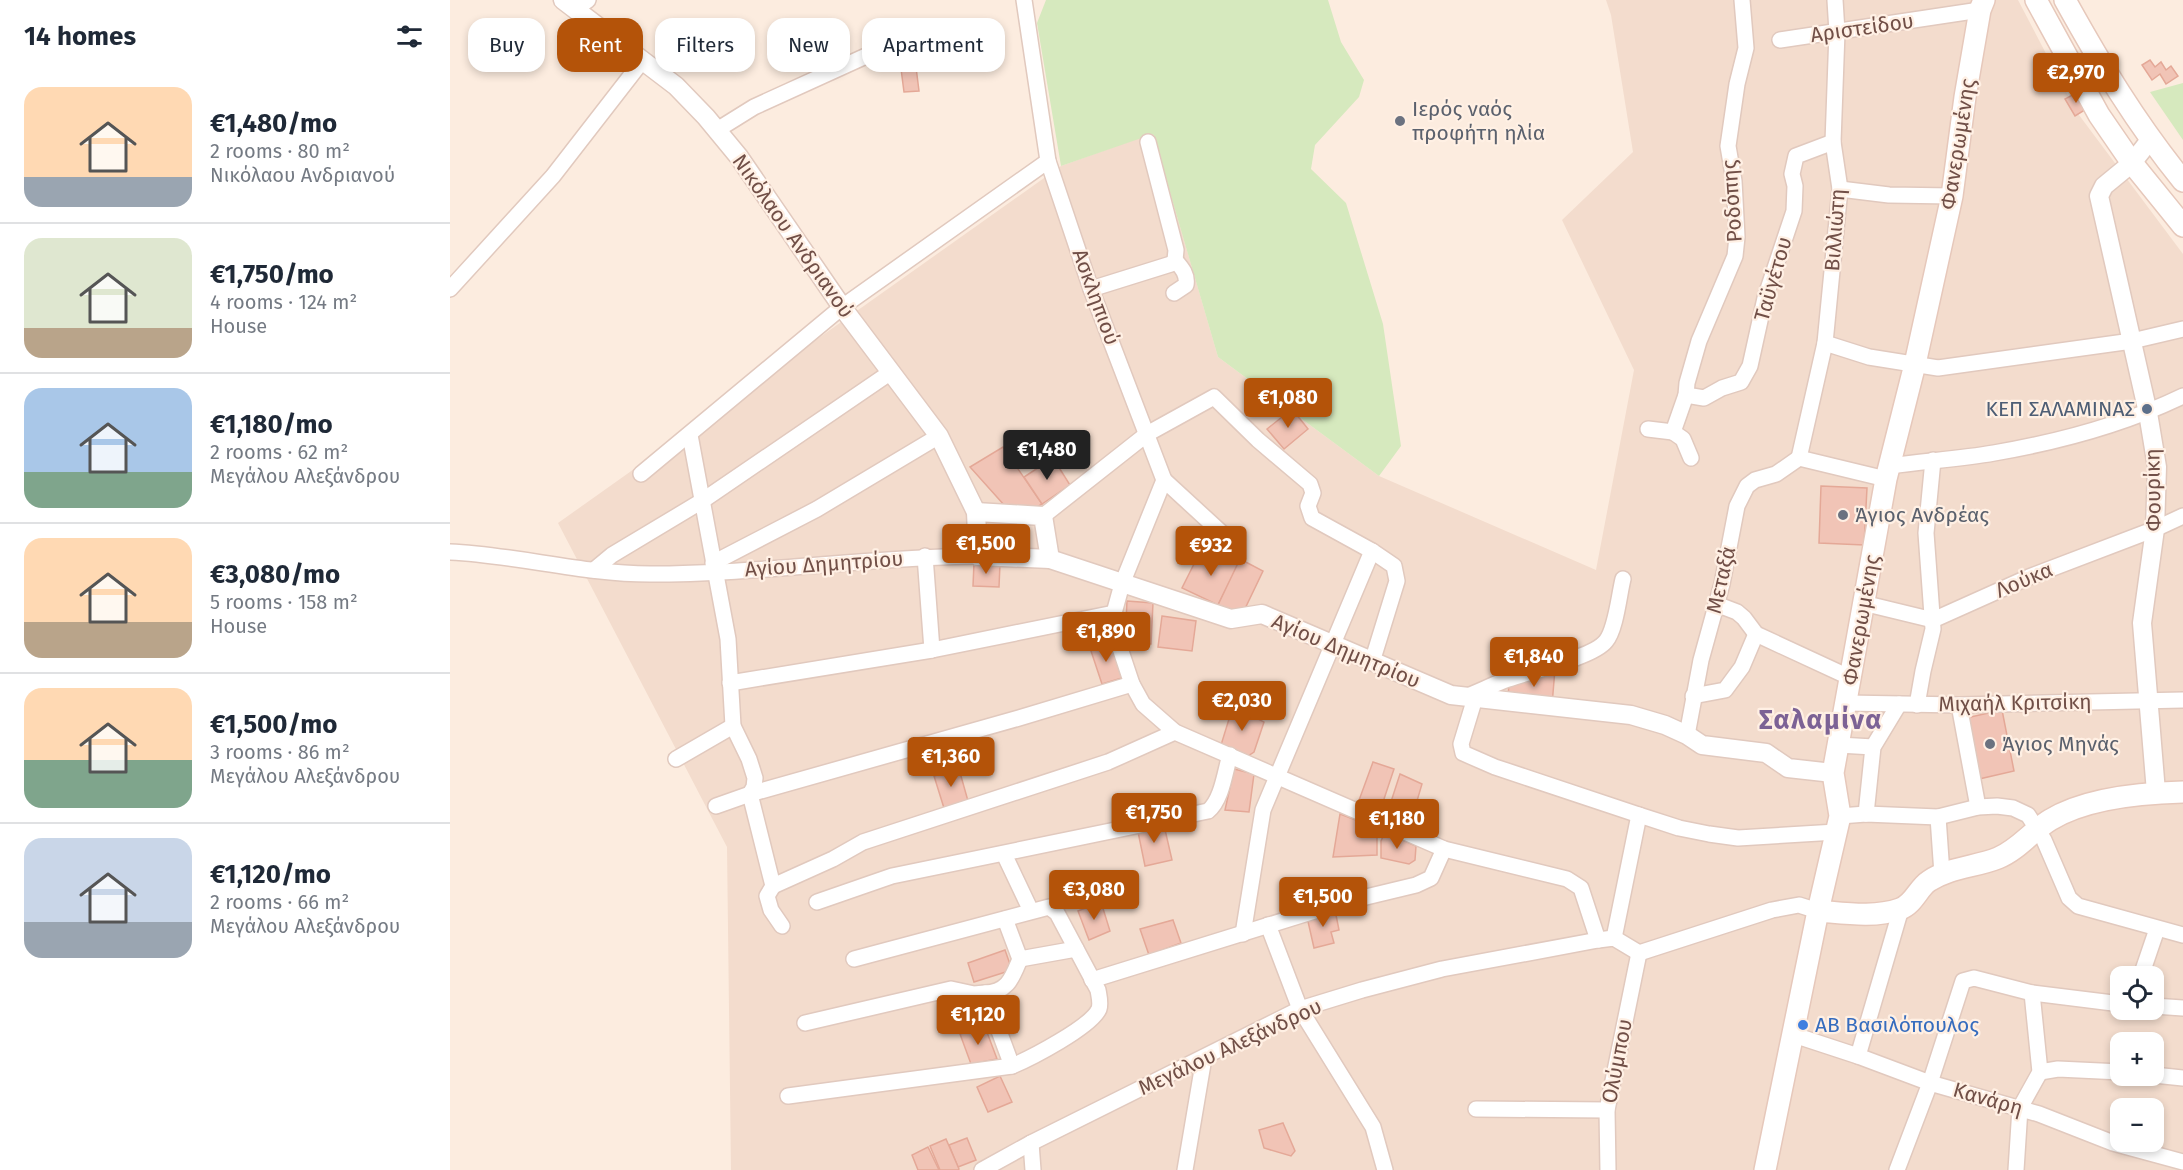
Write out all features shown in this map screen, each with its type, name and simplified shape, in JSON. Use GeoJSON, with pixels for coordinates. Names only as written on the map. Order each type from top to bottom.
{"type":"FeatureCollection","features":[{"type":"Feature","properties":{"kind":"main road"},"geometry":{"type":"LineString","coordinates":[[2036,0],[2099,115],[2132,163],[2183,226]]}},
{"type":"Feature","properties":{"kind":"main road"},"geometry":{"type":"LineString","coordinates":[[2064,0],[2100,63],[2150,140],[2183,181]]}},
{"type":"Feature","properties":{"kind":"main road","name":"Φανερωμένης"},"geometry":{"type":"LineString","coordinates":[[1765,1170],[1838,824],[1833,773],[1888,472],[1916,364],[1952,196],[1965,97],[1982,5]]}},
{"type":"Feature","properties":{"kind":"main road"},"geometry":{"type":"LineString","coordinates":[[1818,911],[1861,914],[1901,909],[1908,905],[1927,882],[1942,874],[2001,857],[2036,828],[2056,816],[2089,804],[2156,792],[2183,792]]}},
{"type":"Feature","properties":{"kind":"street","name":"Ασκληπιού"},"geometry":{"type":"LineString","coordinates":[[1024,0],[1048,161],[1091,289],[1164,480]]}},
{"type":"Feature","properties":{"kind":"street","name":"Ροδόπης"},"geometry":{"type":"LineString","coordinates":[[1673,432],[1686,395],[1687,383],[1699,341],[1735,256],[1737,237],[1734,181],[1728,146],[1737,84],[1746,48],[1742,0]]}},
{"type":"Feature","properties":{"kind":"street","name":"Βιλλιώτη"},"geometry":{"type":"LineString","coordinates":[[1799,458],[1825,343],[1840,189],[1833,142],[1835,0]]}},
{"type":"Feature","properties":{"kind":"street","name":"Νικόλαου Ανδριανού"},"geometry":{"type":"LineString","coordinates":[[575,3],[593,18]]}},
{"type":"Feature","properties":{"kind":"street","name":"Αριστείδου"},"geometry":{"type":"LineString","coordinates":[[1780,40],[1982,5]]}},
{"type":"Feature","properties":{"kind":"street"},"geometry":{"type":"LineString","coordinates":[[717,130],[754,107],[862,58]]}},
{"type":"Feature","properties":{"kind":"street","name":"Νικόλαου Ανδριανού"},"geometry":{"type":"LineString","coordinates":[[643,60],[676,86],[717,130],[738,157],[842,307],[939,436],[976,512]]}},
{"type":"Feature","properties":{"kind":"street"},"geometry":{"type":"LineString","coordinates":[[450,289],[553,176],[634,72]]}},
{"type":"Feature","properties":{"kind":"street","name":"Φουρίκη"},"geometry":{"type":"LineString","coordinates":[[2150,140],[2132,163],[2104,186],[2098,196],[2148,413],[2157,467],[2155,529],[2142,623],[2156,792]]}},
{"type":"Feature","properties":{"kind":"street"},"geometry":{"type":"LineString","coordinates":[[1148,142],[1176,250],[1175,260],[1187,279],[1186,285],[1174,293]]}},
{"type":"Feature","properties":{"kind":"street","name":"Ταϋγέτου"},"geometry":{"type":"LineString","coordinates":[[1686,395],[1704,398],[1722,388],[1741,382],[1746,374],[1750,366],[1765,298],[1794,211],[1795,186],[1792,174],[1796,156],[1833,142]]}},
{"type":"Feature","properties":{"kind":"street"},"geometry":{"type":"LineString","coordinates":[[641,474],[842,307],[1048,161]]}},
{"type":"Feature","properties":{"kind":"street"},"geometry":{"type":"LineString","coordinates":[[1840,189],[1890,195],[1952,196]]}},
{"type":"Feature","properties":{"kind":"street"},"geometry":{"type":"LineString","coordinates":[[1091,289],[1171,264],[1175,260]]}},
{"type":"Feature","properties":{"kind":"street"},"geometry":{"type":"LineString","coordinates":[[1825,343],[1869,357],[1938,368],[2132,340],[2183,328]]}},
{"type":"Feature","properties":{"kind":"street"},"geometry":{"type":"LineString","coordinates":[[594,570],[612,555],[702,501],[891,372]]}},
{"type":"Feature","properties":{"kind":"street"},"geometry":{"type":"LineString","coordinates":[[1799,458],[1888,472],[1934,460],[1994,453],[2035,444],[2148,413],[2183,396]]}},
{"type":"Feature","properties":{"kind":"street"},"geometry":{"type":"LineString","coordinates":[[978,556],[976,512],[1043,516],[1147,434],[1214,397],[1258,440],[1310,484],[1313,493],[1308,506],[1312,518],[1372,551],[1394,566],[1397,581],[1372,662]]}},
{"type":"Feature","properties":{"kind":"street"},"geometry":{"type":"LineString","coordinates":[[1648,429],[1673,432],[1683,439],[1691,458]]}},
{"type":"Feature","properties":{"kind":"street"},"geometry":{"type":"LineString","coordinates":[[690,435],[728,639],[732,726],[749,759],[755,778],[750,794],[773,886]]}},
{"type":"Feature","properties":{"kind":"street"},"geometry":{"type":"LineString","coordinates":[[714,567],[939,436]]}},
{"type":"Feature","properties":{"kind":"street","name":"Μεταξά"},"geometry":{"type":"LineString","coordinates":[[1688,735],[1693,696],[1737,506],[1747,486],[1755,480],[1776,474],[1799,458]]}},
{"type":"Feature","properties":{"kind":"street"},"geometry":{"type":"LineString","coordinates":[[1917,705],[1933,629],[1926,533],[1934,460]]}},
{"type":"Feature","properties":{"kind":"street"},"geometry":{"type":"LineString","coordinates":[[1225,536],[1164,480],[1122,584],[1114,613],[1120,648],[1132,684],[1143,704],[1175,732],[1444,849],[1568,879],[1581,888],[1598,940]]}},
{"type":"Feature","properties":{"kind":"street"},"geometry":{"type":"LineString","coordinates":[[1043,516],[1050,560]]}},
{"type":"Feature","properties":{"kind":"street","name":"Λούκα"},"geometry":{"type":"LineString","coordinates":[[1933,620],[2029,577],[2183,516]]}},
{"type":"Feature","properties":{"kind":"street"},"geometry":{"type":"LineString","coordinates":[[450,538],[455,553]]}},
{"type":"Feature","properties":{"kind":"street"},"geometry":{"type":"LineString","coordinates":[[1243,934],[1263,810],[1372,551]]}},
{"type":"Feature","properties":{"kind":"street","name":"Αγίου Δημητρίου"},"geometry":{"type":"LineString","coordinates":[[455,553],[594,570],[650,574],[714,567],[925,556],[1050,560],[1231,619],[1262,614],[1451,695],[1631,715],[1665,725],[1688,735],[1702,745],[1766,753],[1788,768],[1833,773]]}},
{"type":"Feature","properties":{"kind":"street"},"geometry":{"type":"LineString","coordinates":[[925,556],[932,650]]}},
{"type":"Feature","properties":{"kind":"street"},"geometry":{"type":"LineString","coordinates":[[1623,579],[1612,627],[1607,640],[1599,648],[1572,660],[1505,680],[1470,698],[1461,744],[1463,753],[1495,767],[1679,828],[1738,838],[1838,824],[1866,814],[1938,817],[1978,807],[2013,808],[2028,815],[2044,840],[2069,898],[2078,906],[2183,935]]}},
{"type":"Feature","properties":{"kind":"street"},"geometry":{"type":"LineString","coordinates":[[1863,603],[1933,620]]}},
{"type":"Feature","properties":{"kind":"street"},"geometry":{"type":"LineString","coordinates":[[1716,604],[1737,612],[1756,634],[1851,678]]}},
{"type":"Feature","properties":{"kind":"street"},"geometry":{"type":"LineString","coordinates":[[730,683],[932,650],[1114,613]]}},
{"type":"Feature","properties":{"kind":"street"},"geometry":{"type":"LineString","coordinates":[[1693,696],[1725,690],[1742,667],[1756,634]]}},
{"type":"Feature","properties":{"kind":"street"},"geometry":{"type":"LineString","coordinates":[[716,806],[750,794],[1132,684]]}},
{"type":"Feature","properties":{"kind":"street","name":"Μιχαήλ Κριτσίκη"},"geometry":{"type":"LineString","coordinates":[[1846,703],[1959,705],[2183,700]]}},
{"type":"Feature","properties":{"kind":"street"},"geometry":{"type":"LineString","coordinates":[[1866,814],[1873,747],[1899,704]]}},
{"type":"Feature","properties":{"kind":"street"},"geometry":{"type":"LineString","coordinates":[[1959,705],[1978,807]]}},
{"type":"Feature","properties":{"kind":"street"},"geometry":{"type":"LineString","coordinates":[[676,759],[732,726]]}},
{"type":"Feature","properties":{"kind":"street"},"geometry":{"type":"LineString","coordinates":[[782,926],[771,910],[767,896],[773,886],[833,859],[863,842],[1108,762],[1175,732]]}},
{"type":"Feature","properties":{"kind":"street"},"geometry":{"type":"LineString","coordinates":[[1839,745],[1873,747]]}},
{"type":"Feature","properties":{"kind":"street"},"geometry":{"type":"LineString","coordinates":[[817,902],[892,876],[1209,811],[1217,798],[1230,755]]}},
{"type":"Feature","properties":{"kind":"street"},"geometry":{"type":"LineString","coordinates":[[1639,815],[1614,938],[1639,953],[1772,910],[1798,905],[1818,911]]}},
{"type":"Feature","properties":{"kind":"street"},"geometry":{"type":"LineString","coordinates":[[1938,817],[1942,874]]}},
{"type":"Feature","properties":{"kind":"street"},"geometry":{"type":"LineString","coordinates":[[1092,980],[1337,904],[1416,885],[1431,878],[1444,849]]}},
{"type":"Feature","properties":{"kind":"street"},"geometry":{"type":"LineString","coordinates":[[1004,854],[1031,911]]}},
{"type":"Feature","properties":{"kind":"street"},"geometry":{"type":"LineString","coordinates":[[788,1096],[1012,1066],[1069,1035],[1099,1009],[1098,990],[1054,910],[1049,907],[854,959]]}},
{"type":"Feature","properties":{"kind":"street"},"geometry":{"type":"LineString","coordinates":[[1858,1056],[1901,909]]}},
{"type":"Feature","properties":{"kind":"street"},"geometry":{"type":"LineString","coordinates":[[805,1023],[951,989],[974,994],[1003,989],[1008,985],[1020,959],[1005,919]]}},
{"type":"Feature","properties":{"kind":"street"},"geometry":{"type":"LineString","coordinates":[[1268,925],[1300,1009],[1373,1127],[1385,1170]]}},
{"type":"Feature","properties":{"kind":"street"},"geometry":{"type":"LineString","coordinates":[[2144,966],[2157,929]]}},
{"type":"Feature","properties":{"kind":"street","name":"Μεγάλου Αλεξάνδρου"},"geometry":{"type":"LineString","coordinates":[[982,1170],[1031,1143],[1300,1009],[1442,969],[1614,938]]}},
{"type":"Feature","properties":{"kind":"street"},"geometry":{"type":"LineString","coordinates":[[1020,959],[1076,949]]}},
{"type":"Feature","properties":{"kind":"street","name":"Ολύμπου"},"geometry":{"type":"LineString","coordinates":[[1608,1170],[1607,1110],[1639,953]]}},
{"type":"Feature","properties":{"kind":"street"},"geometry":{"type":"LineString","coordinates":[[1897,1170],[1930,1083],[1963,981],[1974,978],[2032,993],[2110,1003]]}},
{"type":"Feature","properties":{"kind":"street"},"geometry":{"type":"LineString","coordinates":[[985,993],[1012,1066]]}},
{"type":"Feature","properties":{"kind":"street"},"geometry":{"type":"LineString","coordinates":[[2016,1170],[2020,1108],[2040,1072],[2032,993]]}},
{"type":"Feature","properties":{"kind":"street"},"geometry":{"type":"LineString","coordinates":[[2164,1007],[2183,1008]]}},
{"type":"Feature","properties":{"kind":"street","name":"Κανάρη"},"geometry":{"type":"LineString","coordinates":[[1794,1035],[1930,1083],[2020,1108],[2113,1143],[2183,1162]]}},
{"type":"Feature","properties":{"kind":"street"},"geometry":{"type":"LineString","coordinates":[[1185,1170],[1204,1058]]}},
{"type":"Feature","properties":{"kind":"street"},"geometry":{"type":"LineString","coordinates":[[2040,1072],[2058,1069],[2110,1071]]}},
{"type":"Feature","properties":{"kind":"street"},"geometry":{"type":"LineString","coordinates":[[2164,1076],[2183,1078]]}},
{"type":"Feature","properties":{"kind":"street"},"geometry":{"type":"LineString","coordinates":[[1476,1109],[1607,1110]]}},
{"type":"Feature","properties":{"kind":"street"},"geometry":{"type":"LineString","coordinates":[[1031,1143],[1033,1170]]}},
{"type":"Feature","properties":{"kind":"street"},"geometry":{"type":"LineString","coordinates":[[1374,1170],[1379,1147]]}},
{"type":"Feature","properties":{"kind":"shaded area"},"geometry":{"type":"Polygon","coordinates":[[[1606,0],[2018,0],[2076,111],[2183,254],[2183,1170],[731,1170],[727,847],[558,523],[1061,166],[1153,133],[1218,357],[1379,476],[1596,570],[1634,370],[1562,220],[1633,152],[1611,15],[1606,0]]]}},
{"type":"Feature","properties":{"kind":"green space"},"geometry":{"type":"Polygon","coordinates":[[[1046,0],[1328,0],[1341,42],[1364,80],[1359,97],[1315,145],[1311,169],[1346,203],[1383,324],[1401,446],[1379,476],[1218,357],[1153,134],[1061,166],[1037,23],[1046,0]]]}},
{"type":"Feature","properties":{"kind":"green space"},"geometry":{"type":"Polygon","coordinates":[[[2183,83],[2183,140],[2150,92],[2183,83]]]}},
{"type":"Feature","properties":{"kind":"building"},"geometry":{"type":"Polygon","coordinates":[[[2150,60],[2155,67],[2161,62],[2166,70],[2171,66],[2178,76],[2166,84],[2160,74],[2152,80],[2142,65],[2150,60]]]}},
{"type":"Feature","properties":{"kind":"building"},"geometry":{"type":"Polygon","coordinates":[[[901,72],[917,72],[919,91],[904,92],[901,72]]]}},
{"type":"Feature","properties":{"kind":"building"},"geometry":{"type":"Polygon","coordinates":[[[2078,92],[2088,108],[2075,116],[2065,99],[2078,92]]]}},
{"type":"Feature","properties":{"kind":"building"},"geometry":{"type":"Polygon","coordinates":[[[1292,409],[1308,429],[1284,449],[1267,429],[1292,409]]]}},
{"type":"Feature","properties":{"kind":"building"},"geometry":{"type":"Polygon","coordinates":[[[1003,447],[1042,504],[1034,509],[1005,506],[970,467],[1003,447]]]}},
{"type":"Feature","properties":{"kind":"building"},"geometry":{"type":"Polygon","coordinates":[[[1053,458],[1070,485],[1042,504],[1024,477],[1053,458]]]}},
{"type":"Feature","properties":{"kind":"building","name":"Άγιος Ανδρέας"},"geometry":{"type":"Polygon","coordinates":[[[1821,486],[1867,488],[1864,545],[1819,543],[1821,486]]]}},
{"type":"Feature","properties":{"kind":"building"},"geometry":{"type":"Polygon","coordinates":[[[1217,550],[1240,561],[1218,605],[1182,588],[1199,554],[1211,561],[1217,550]]]}},
{"type":"Feature","properties":{"kind":"building"},"geometry":{"type":"Polygon","coordinates":[[[1240,559],[1263,571],[1241,617],[1218,605],[1240,559]]]}},
{"type":"Feature","properties":{"kind":"building"},"geometry":{"type":"Polygon","coordinates":[[[974,563],[1000,564],[999,587],[973,586],[974,563]]]}},
{"type":"Feature","properties":{"kind":"building"},"geometry":{"type":"Polygon","coordinates":[[[1127,601],[1153,603],[1151,644],[1125,642],[1127,601]]]}},
{"type":"Feature","properties":{"kind":"building"},"geometry":{"type":"Polygon","coordinates":[[[1162,616],[1196,621],[1192,651],[1158,647],[1162,616]]]}},
{"type":"Feature","properties":{"kind":"building"},"geometry":{"type":"Polygon","coordinates":[[[1110,641],[1122,678],[1102,684],[1090,648],[1110,641]]]}},
{"type":"Feature","properties":{"kind":"building"},"geometry":{"type":"Polygon","coordinates":[[[1555,669],[1552,705],[1508,698],[1509,682],[1555,669]]]}},
{"type":"Feature","properties":{"kind":"building"},"geometry":{"type":"Polygon","coordinates":[[[1233,706],[1264,722],[1254,752],[1248,756],[1221,745],[1233,706]]]}},
{"type":"Feature","properties":{"kind":"building","name":"Άγιος Μηνάς"},"geometry":{"type":"Polygon","coordinates":[[[2002,710],[2014,771],[1979,779],[1966,718],[2002,710]]]}},
{"type":"Feature","properties":{"kind":"building"},"geometry":{"type":"Polygon","coordinates":[[[1373,762],[1394,769],[1380,811],[1358,803],[1373,762]]]}},
{"type":"Feature","properties":{"kind":"building"},"geometry":{"type":"Polygon","coordinates":[[[959,769],[968,801],[944,808],[934,776],[959,769]]]}},
{"type":"Feature","properties":{"kind":"building"},"geometry":{"type":"Polygon","coordinates":[[[1234,769],[1254,774],[1249,812],[1225,810],[1234,769]]]}},
{"type":"Feature","properties":{"kind":"building"},"geometry":{"type":"Polygon","coordinates":[[[1400,774],[1422,784],[1409,828],[1386,817],[1400,774]]]}},
{"type":"Feature","properties":{"kind":"building"},"geometry":{"type":"Polygon","coordinates":[[[1340,814],[1377,828],[1377,855],[1333,857],[1340,814]]]}},
{"type":"Feature","properties":{"kind":"building"},"geometry":{"type":"Polygon","coordinates":[[[1163,821],[1172,860],[1145,866],[1137,827],[1163,821]]]}},
{"type":"Feature","properties":{"kind":"building"},"geometry":{"type":"Polygon","coordinates":[[[1385,832],[1416,846],[1415,860],[1409,864],[1381,858],[1381,841],[1385,832]]]}},
{"type":"Feature","properties":{"kind":"building"},"geometry":{"type":"Polygon","coordinates":[[[1101,902],[1110,931],[1089,940],[1078,911],[1101,902]]]}},
{"type":"Feature","properties":{"kind":"building"},"geometry":{"type":"Polygon","coordinates":[[[1335,910],[1339,930],[1331,932],[1334,943],[1314,948],[1307,917],[1335,910]]]}},
{"type":"Feature","properties":{"kind":"building"},"geometry":{"type":"Polygon","coordinates":[[[1173,920],[1181,943],[1149,955],[1140,929],[1173,920]]]}},
{"type":"Feature","properties":{"kind":"building"},"geometry":{"type":"Polygon","coordinates":[[[1005,950],[1012,970],[974,982],[968,963],[1005,950]]]}},
{"type":"Feature","properties":{"kind":"building"},"geometry":{"type":"Polygon","coordinates":[[[985,1027],[997,1059],[971,1064],[960,1034],[985,1027]]]}},
{"type":"Feature","properties":{"kind":"building"},"geometry":{"type":"Polygon","coordinates":[[[1000,1076],[1012,1102],[988,1112],[977,1087],[1000,1076]]]}},
{"type":"Feature","properties":{"kind":"building"},"geometry":{"type":"Polygon","coordinates":[[[1283,1123],[1295,1151],[1291,1156],[1264,1148],[1259,1130],[1283,1123]]]}},
{"type":"Feature","properties":{"kind":"building"},"geometry":{"type":"Polygon","coordinates":[[[967,1138],[976,1160],[958,1167],[949,1145],[967,1138]]]}},
{"type":"Feature","properties":{"kind":"building"},"geometry":{"type":"Polygon","coordinates":[[[946,1139],[958,1170],[940,1170],[930,1146],[946,1139]]]}},
{"type":"Feature","properties":{"kind":"building"},"geometry":{"type":"Polygon","coordinates":[[[928,1147],[939,1170],[918,1170],[912,1155],[928,1147]]]}},
{"type":"Feature","properties":{"kind":"place","name":"Ιερός ναός προφήτη ηλία"},"geometry":{"type":"Point","coordinates":[1400,121]}},
{"type":"Feature","properties":{"kind":"place","name":"ΚΕΠ ΣΑΛΑΜΙΝΑΣ"},"geometry":{"type":"Point","coordinates":[2147,409]}},
{"type":"Feature","properties":{"kind":"place","name":"Άγιος Ανδρέας"},"geometry":{"type":"Point","coordinates":[1843,515]}},
{"type":"Feature","properties":{"kind":"place","name":"Άγιος Μηνάς"},"geometry":{"type":"Point","coordinates":[1990,744]}},
{"type":"Feature","properties":{"kind":"place","name":"ΑΒ Βασιλόπουλος"},"geometry":{"type":"Point","coordinates":[1803,1025]}},
{"type":"Feature","properties":{"kind":"district","name":"Σαλαμίνα"},"geometry":{"type":"Point","coordinates":[1821,720]}}]}
